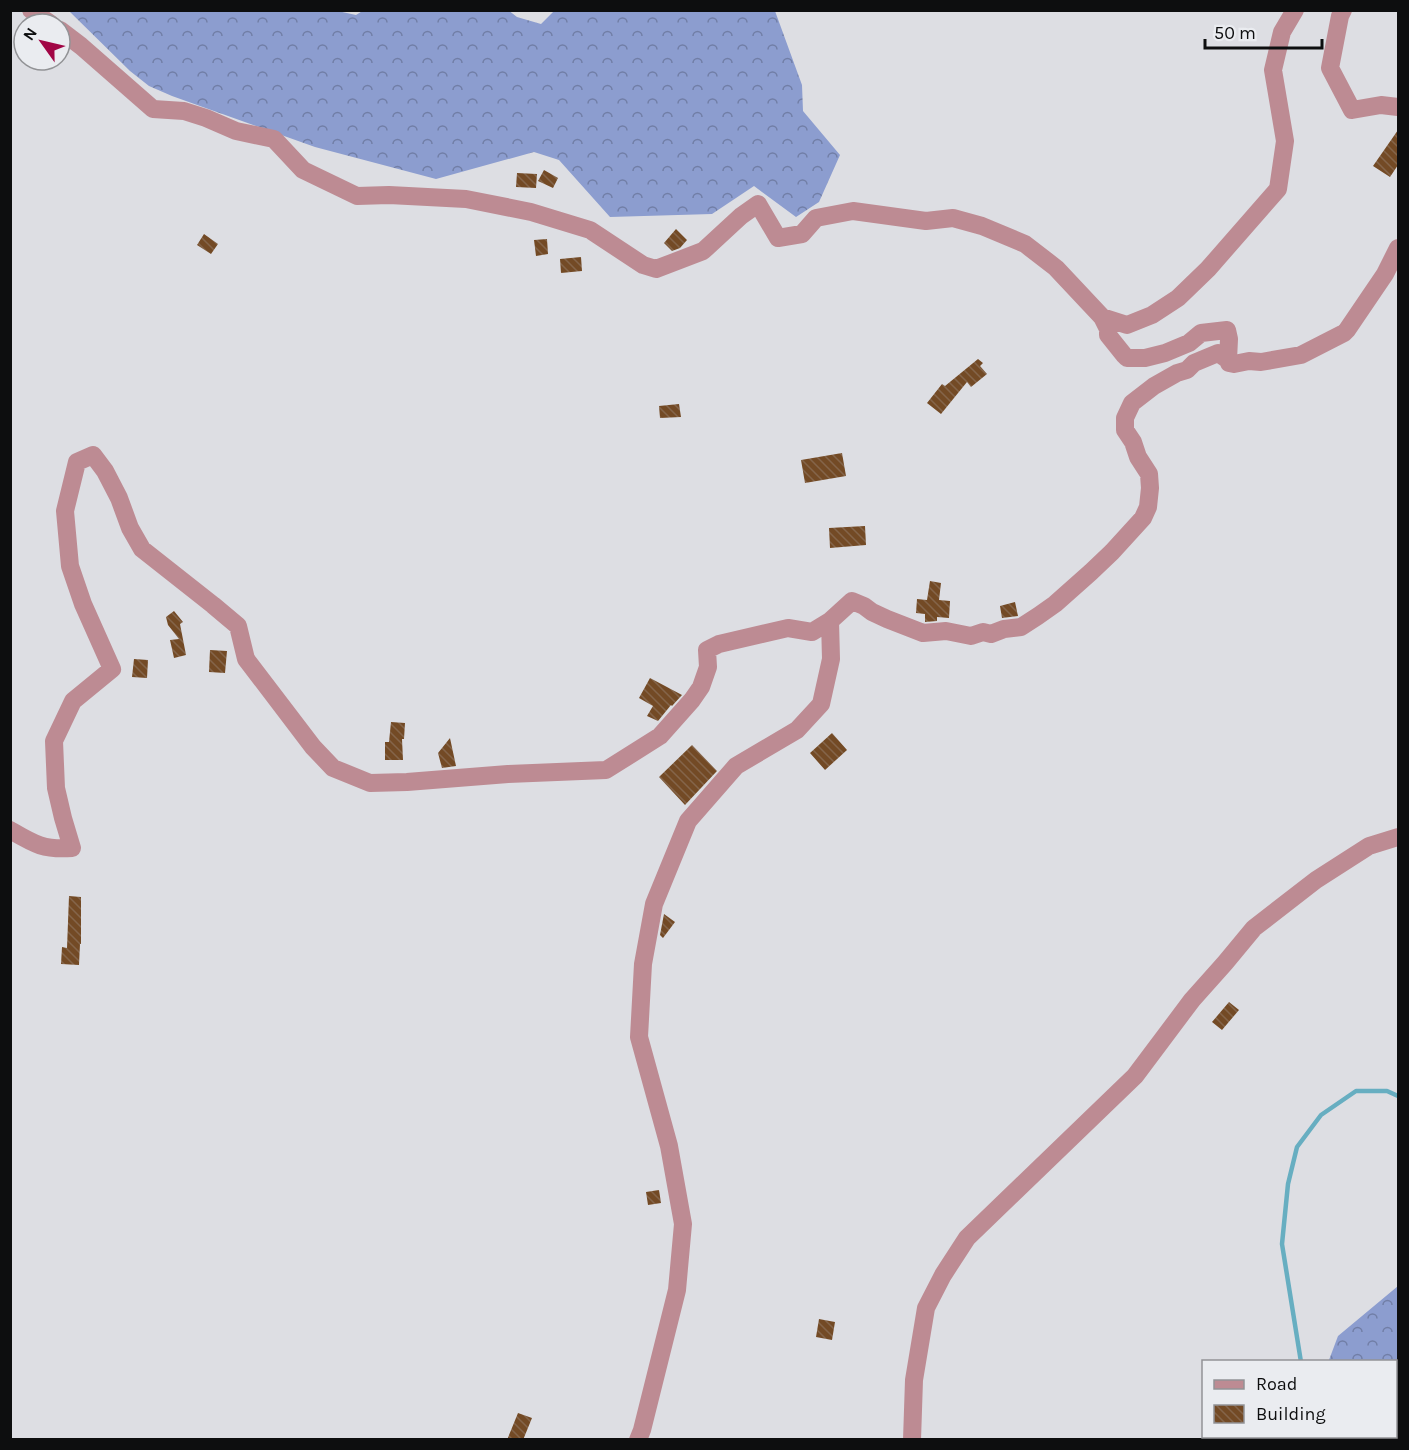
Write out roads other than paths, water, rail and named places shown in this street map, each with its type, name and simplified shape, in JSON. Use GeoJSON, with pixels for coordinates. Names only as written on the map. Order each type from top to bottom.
{"type":"FeatureCollection","features":[{"type":"Feature","properties":{"kind":"street"},"geometry":{"type":"LineString","coordinates":[[1102,317],[1127,325],[1152,315],[1178,298],[1208,269],[1278,189],[1285,141],[1272,70],[1282,32],[1295,10]]}},
{"type":"Feature","properties":{"kind":"street"},"geometry":{"type":"LineString","coordinates":[[1343,10],[1330,68],[1352,110],[1381,105],[1398,107]]}},
{"type":"Feature","properties":{"kind":"street"},"geometry":{"type":"LineString","coordinates":[[72,39],[153,109],[184,111],[236,131],[274,139],[303,170],[357,196],[389,195],[466,199],[531,212],[590,230],[644,265],[656,268],[703,251],[741,216],[758,204],[778,238],[802,234],[816,218],[853,211],[926,221],[953,218],[982,226],[1025,244],[1056,268],[1102,317],[1108,329],[1108,335],[1127,358],[1145,358],[1165,353],[1189,343],[1201,333],[1227,330],[1228,360]]}},
{"type":"Feature","properties":{"kind":"street"},"geometry":{"type":"LineString","coordinates":[[10,830],[35,845],[54,849],[72,848],[56,788],[54,741],[73,701],[112,669],[83,604],[70,567],[64,512],[77,462],[93,455],[105,471],[119,498],[130,528],[142,549],[238,626],[246,659],[313,747],[333,768],[370,783],[606,770],[660,736],[701,687],[708,667],[707,650],[719,644],[788,628],[813,632],[830,621],[852,601],[887,619],[923,633],[946,631],[971,636],[983,632],[992,634],[1004,629],[1021,627],[1038,616],[1055,604],[1112,552],[1143,518],[1148,507],[1149,474],[1138,458],[1133,442],[1125,430],[1125,418],[1132,403],[1154,386],[1187,370],[1194,363],[1218,353],[1229,363],[1261,362],[1301,354],[1344,333],[1385,274],[1398,249]]}},
{"type":"Feature","properties":{"kind":"street"},"geometry":{"type":"LineString","coordinates":[[638,1440],[677,1290],[683,1224],[669,1146],[639,1037],[643,964],[654,904],[688,821],[736,765],[797,730],[821,704],[831,658],[830,621]]}},
{"type":"Feature","properties":{"kind":"street"},"geometry":{"type":"LineString","coordinates":[[912,1440],[914,1380],[926,1308],[943,1275],[967,1238],[1135,1076],[1192,1000],[1254,928],[1317,880],[1369,846],[1398,837]]}},
{"type":"Feature","properties":{"kind":"waterway"},"geometry":{"type":"LineString","coordinates":[[1301,1360],[1282,1244],[1288,1184],[1297,1147],[1321,1115],[1356,1091],[1387,1091],[1398,1096]]}}]}
